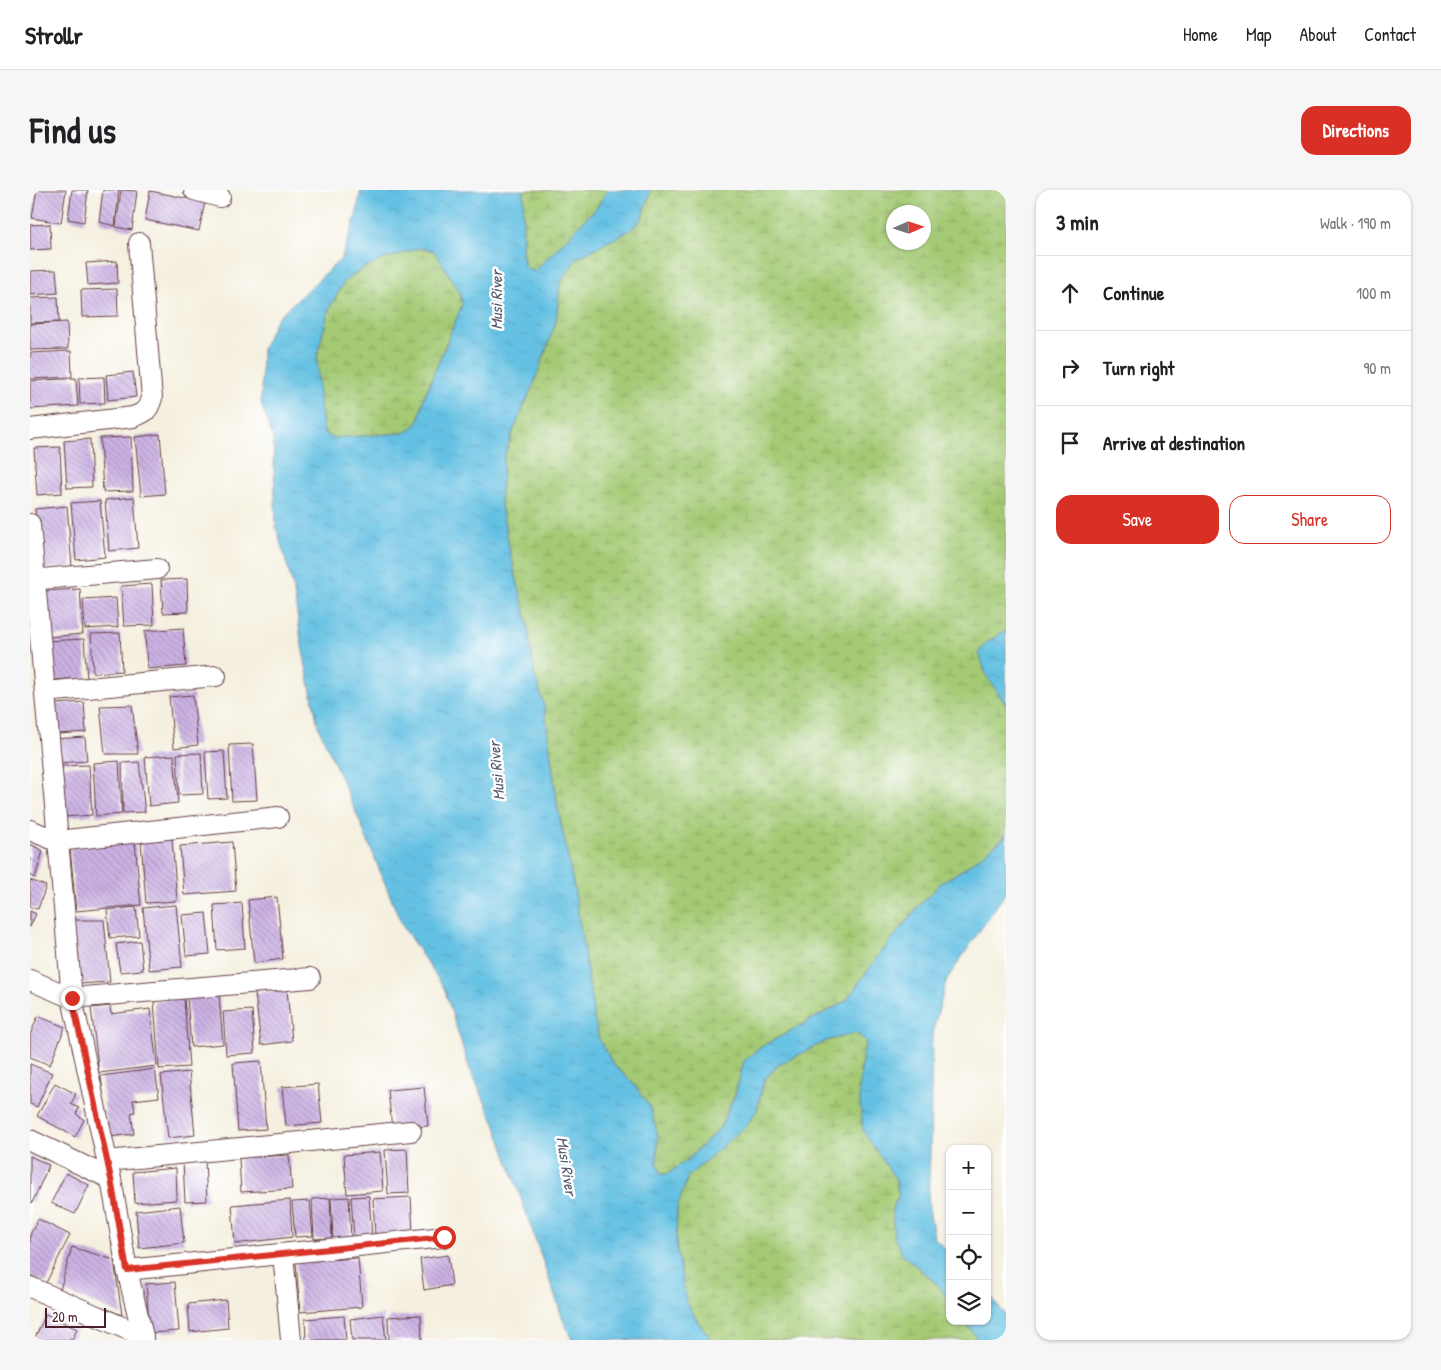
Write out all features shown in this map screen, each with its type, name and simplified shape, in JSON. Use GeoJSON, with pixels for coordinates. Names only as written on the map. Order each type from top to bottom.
{"type":"FeatureCollection","features":[{"type":"Feature","properties":{"kind":"street"},"geometry":{"type":"LineString","coordinates":[[194,190],[220,196]]}},
{"type":"Feature","properties":{"kind":"street"},"geometry":{"type":"LineString","coordinates":[[30,429],[133,417],[145,413],[149,407],[152,398],[139,243]]}},
{"type":"Feature","properties":{"kind":"street"},"geometry":{"type":"LineString","coordinates":[[30,524],[33,580],[45,692],[72,998],[109,1170],[127,1270],[143,1338]]}},
{"type":"Feature","properties":{"kind":"street"},"geometry":{"type":"LineString","coordinates":[[33,580],[157,569]]}},
{"type":"Feature","properties":{"kind":"street"},"geometry":{"type":"LineString","coordinates":[[45,692],[216,676]]}},
{"type":"Feature","properties":{"kind":"street"},"geometry":{"type":"LineString","coordinates":[[30,830],[57,841],[278,816]]}},
{"type":"Feature","properties":{"kind":"street"},"geometry":{"type":"LineString","coordinates":[[30,980],[72,998],[310,978]]}},
{"type":"Feature","properties":{"kind":"street"},"geometry":{"type":"LineString","coordinates":[[30,1140],[109,1170],[411,1131]]}},
{"type":"Feature","properties":{"kind":"street"},"geometry":{"type":"LineString","coordinates":[[127,1270],[444,1237]]}},
{"type":"Feature","properties":{"kind":"street"},"geometry":{"type":"LineString","coordinates":[[283,1254],[291,1340]]}},
{"type":"Feature","properties":{"kind":"street"},"geometry":{"type":"LineString","coordinates":[[30,1287],[143,1338]]}},
{"type":"Feature","properties":{"kind":"green space"},"geometry":{"type":"Polygon","coordinates":[[[524,190],[607,190],[598,206],[535,271],[526,270],[522,254],[524,190]]]}},
{"type":"Feature","properties":{"kind":"green space"},"geometry":{"type":"Polygon","coordinates":[[[651,190],[1006,190],[1006,630],[986,643],[1001,696],[1006,705],[1006,832],[1003,839],[965,868],[941,883],[918,907],[879,955],[846,1001],[761,1047],[744,1061],[736,1092],[720,1128],[686,1161],[667,1174],[661,1174],[657,1163],[658,1135],[633,1083],[614,1065],[599,1040],[574,887],[558,809],[544,705],[534,673],[527,620],[511,557],[500,500],[504,457],[556,322],[560,283],[577,258],[629,231],[641,220],[651,190]]]}},
{"type":"Feature","properties":{"kind":"green space"},"geometry":{"type":"Polygon","coordinates":[[[419,248],[434,251],[460,292],[462,305],[424,398],[418,423],[405,433],[333,438],[324,433],[319,398],[317,355],[329,309],[344,282],[362,269],[384,259],[419,248]]]}},
{"type":"Feature","properties":{"kind":"green space"},"geometry":{"type":"Polygon","coordinates":[[[856,1033],[866,1041],[862,1058],[859,1092],[883,1160],[895,1178],[899,1195],[892,1209],[904,1256],[935,1282],[946,1296],[946,1325],[968,1325],[978,1340],[712,1340],[698,1322],[686,1301],[676,1243],[677,1208],[688,1176],[757,1110],[764,1080],[778,1065],[826,1041],[856,1033]]]}},
{"type":"Feature","properties":{"kind":"water","name":"Musi River"},"geometry":{"type":"Polygon","coordinates":[[[361,190],[524,190],[522,254],[526,269],[535,271],[598,206],[607,190],[651,190],[641,220],[629,231],[577,258],[560,283],[556,322],[504,457],[500,500],[511,557],[527,620],[534,673],[544,705],[558,809],[574,887],[599,1040],[614,1065],[633,1083],[650,1107],[658,1135],[657,1163],[661,1174],[667,1174],[686,1161],[720,1128],[736,1092],[744,1061],[761,1047],[846,1001],[879,955],[918,907],[941,883],[965,868],[1003,839],[1006,832],[1006,892],[947,979],[932,1034],[928,1203],[934,1237],[946,1250],[946,1296],[935,1282],[904,1256],[894,1238],[892,1209],[899,1195],[895,1178],[863,1131],[859,1092],[862,1058],[866,1041],[856,1033],[826,1041],[778,1065],[764,1080],[757,1110],[747,1125],[688,1176],[677,1208],[676,1243],[686,1301],[698,1322],[712,1340],[572,1340],[565,1325],[496,1126],[469,1067],[444,988],[402,925],[318,726],[302,646],[293,586],[276,527],[273,437],[261,403],[262,349],[277,318],[341,259],[356,217],[361,190]],[[419,248],[384,259],[362,269],[344,282],[329,309],[317,355],[319,398],[324,433],[333,438],[405,433],[418,423],[424,398],[462,305],[460,292],[434,251],[419,248]]]}},
{"type":"Feature","properties":{"kind":"water"},"geometry":{"type":"Polygon","coordinates":[[[1006,630],[1006,705],[986,675],[979,652],[986,643],[1006,630]]]}},
{"type":"Feature","properties":{"kind":"water"},"geometry":{"type":"Polygon","coordinates":[[[991,1296],[1006,1316],[1006,1340],[978,1340],[968,1325],[991,1325],[991,1296]]]}},
{"type":"Feature","properties":{"kind":"building"},"geometry":{"type":"Polygon","coordinates":[[[37,190],[66,190],[61,223],[32,218],[37,190]]]}},
{"type":"Feature","properties":{"kind":"building"},"geometry":{"type":"Polygon","coordinates":[[[72,190],[88,190],[84,222],[68,219],[72,190]]]}},
{"type":"Feature","properties":{"kind":"building"},"geometry":{"type":"Polygon","coordinates":[[[103,190],[119,190],[115,226],[99,222],[103,190]]]}},
{"type":"Feature","properties":{"kind":"building"},"geometry":{"type":"Polygon","coordinates":[[[121,190],[137,191],[132,230],[116,227],[121,190]]]}},
{"type":"Feature","properties":{"kind":"building"},"geometry":{"type":"Polygon","coordinates":[[[150,191],[205,202],[199,231],[145,220],[150,191]]]}},
{"type":"Feature","properties":{"kind":"building"},"geometry":{"type":"Polygon","coordinates":[[[50,224],[51,249],[30,250],[30,225],[50,224]]]}},
{"type":"Feature","properties":{"kind":"building"},"geometry":{"type":"Polygon","coordinates":[[[117,261],[118,283],[88,285],[86,263],[117,261]]]}},
{"type":"Feature","properties":{"kind":"building"},"geometry":{"type":"Polygon","coordinates":[[[56,270],[58,293],[30,295],[30,271],[56,270]]]}},
{"type":"Feature","properties":{"kind":"building"},"geometry":{"type":"Polygon","coordinates":[[[117,289],[118,316],[82,317],[81,290],[117,289]]]}},
{"type":"Feature","properties":{"kind":"building"},"geometry":{"type":"Polygon","coordinates":[[[58,297],[59,322],[30,323],[30,298],[58,297]]]}},
{"type":"Feature","properties":{"kind":"building"},"geometry":{"type":"Polygon","coordinates":[[[67,322],[68,349],[30,350],[30,324],[67,322]]]}},
{"type":"Feature","properties":{"kind":"building"},"geometry":{"type":"Polygon","coordinates":[[[71,351],[72,377],[30,379],[30,353],[71,351]]]}},
{"type":"Feature","properties":{"kind":"building"},"geometry":{"type":"Polygon","coordinates":[[[133,372],[136,397],[108,400],[106,375],[133,372]]]}},
{"type":"Feature","properties":{"kind":"building"},"geometry":{"type":"Polygon","coordinates":[[[104,377],[105,403],[80,404],[79,378],[104,377]]]}},
{"type":"Feature","properties":{"kind":"building"},"geometry":{"type":"Polygon","coordinates":[[[76,378],[78,406],[30,409],[30,381],[76,378]]]}},
{"type":"Feature","properties":{"kind":"building"},"geometry":{"type":"Polygon","coordinates":[[[160,434],[165,494],[141,496],[135,437],[160,434]]]}},
{"type":"Feature","properties":{"kind":"building"},"geometry":{"type":"Polygon","coordinates":[[[131,437],[133,491],[103,492],[100,438],[131,437]]]}},
{"type":"Feature","properties":{"kind":"building"},"geometry":{"type":"Polygon","coordinates":[[[90,439],[92,487],[67,488],[64,441],[90,439]]]}},
{"type":"Feature","properties":{"kind":"building"},"geometry":{"type":"Polygon","coordinates":[[[60,447],[62,493],[37,495],[34,448],[60,447]]]}},
{"type":"Feature","properties":{"kind":"building"},"geometry":{"type":"Polygon","coordinates":[[[134,497],[138,548],[109,551],[105,500],[134,497]]]}},
{"type":"Feature","properties":{"kind":"building"},"geometry":{"type":"Polygon","coordinates":[[[100,501],[105,557],[76,560],[71,503],[100,501]]]}},
{"type":"Feature","properties":{"kind":"building"},"geometry":{"type":"Polygon","coordinates":[[[67,506],[72,567],[40,569],[35,509],[67,506]]]}},
{"type":"Feature","properties":{"kind":"building"},"geometry":{"type":"Polygon","coordinates":[[[187,579],[188,612],[163,613],[161,580],[187,579]]]}},
{"type":"Feature","properties":{"kind":"building"},"geometry":{"type":"Polygon","coordinates":[[[152,584],[154,625],[124,626],[121,586],[152,584]]]}},
{"type":"Feature","properties":{"kind":"building"},"geometry":{"type":"Polygon","coordinates":[[[80,589],[83,634],[47,637],[43,591],[80,589]]]}},
{"type":"Feature","properties":{"kind":"building"},"geometry":{"type":"Polygon","coordinates":[[[116,598],[118,627],[85,629],[83,600],[116,598]]]}},
{"type":"Feature","properties":{"kind":"building"},"geometry":{"type":"Polygon","coordinates":[[[183,628],[186,666],[147,669],[145,631],[183,628]]]}},
{"type":"Feature","properties":{"kind":"building"},"geometry":{"type":"Polygon","coordinates":[[[120,633],[122,671],[93,673],[91,634],[120,633]]]}},
{"type":"Feature","properties":{"kind":"building"},"geometry":{"type":"Polygon","coordinates":[[[84,639],[87,678],[49,680],[47,641],[84,639]]]}},
{"type":"Feature","properties":{"kind":"building"},"geometry":{"type":"Polygon","coordinates":[[[193,695],[198,745],[174,748],[169,697],[193,695]]]}},
{"type":"Feature","properties":{"kind":"building"},"geometry":{"type":"Polygon","coordinates":[[[84,702],[86,732],[58,734],[55,704],[84,702]]]}},
{"type":"Feature","properties":{"kind":"building"},"geometry":{"type":"Polygon","coordinates":[[[132,705],[138,754],[105,754],[100,706],[132,705]]]}},
{"type":"Feature","properties":{"kind":"building"},"geometry":{"type":"Polygon","coordinates":[[[85,737],[87,761],[56,763],[54,739],[85,737]]]}},
{"type":"Feature","properties":{"kind":"building"},"geometry":{"type":"Polygon","coordinates":[[[253,744],[257,800],[232,801],[229,745],[253,744]]]}},
{"type":"Feature","properties":{"kind":"building"},"geometry":{"type":"Polygon","coordinates":[[[224,751],[227,798],[208,799],[205,752],[224,751]]]}},
{"type":"Feature","properties":{"kind":"building"},"geometry":{"type":"Polygon","coordinates":[[[201,753],[203,794],[179,795],[177,754],[201,753]]]}},
{"type":"Feature","properties":{"kind":"building"},"geometry":{"type":"Polygon","coordinates":[[[174,755],[178,803],[149,806],[145,757],[174,755]]]}},
{"type":"Feature","properties":{"kind":"building"},"geometry":{"type":"Polygon","coordinates":[[[119,761],[122,814],[96,816],[93,763],[119,761]]]}},
{"type":"Feature","properties":{"kind":"building"},"geometry":{"type":"Polygon","coordinates":[[[139,762],[145,812],[123,813],[122,763],[139,762]]]}},
{"type":"Feature","properties":{"kind":"building"},"geometry":{"type":"Polygon","coordinates":[[[89,765],[92,815],[65,817],[62,766],[89,765]]]}},
{"type":"Feature","properties":{"kind":"building"},"geometry":{"type":"Polygon","coordinates":[[[172,839],[177,901],[146,903],[141,841],[172,839]]]}},
{"type":"Feature","properties":{"kind":"building"},"geometry":{"type":"Polygon","coordinates":[[[135,842],[141,905],[76,911],[70,848],[135,842]]]}},
{"type":"Feature","properties":{"kind":"building"},"geometry":{"type":"Polygon","coordinates":[[[232,842],[236,891],[184,895],[180,846],[232,842]]]}},
{"type":"Feature","properties":{"kind":"building"},"geometry":{"type":"Polygon","coordinates":[[[30,844],[43,851],[35,878],[30,876],[30,844]]]}},
{"type":"Feature","properties":{"kind":"building"},"geometry":{"type":"Polygon","coordinates":[[[30,880],[46,886],[38,909],[30,907],[30,880]]]}},
{"type":"Feature","properties":{"kind":"building"},"geometry":{"type":"Polygon","coordinates":[[[277,897],[283,959],[254,963],[248,900],[277,897]]]}},
{"type":"Feature","properties":{"kind":"building"},"geometry":{"type":"Polygon","coordinates":[[[242,903],[245,948],[217,950],[214,905],[242,903]]]}},
{"type":"Feature","properties":{"kind":"building"},"geometry":{"type":"Polygon","coordinates":[[[176,905],[182,967],[149,970],[143,908],[176,905]]]}},
{"type":"Feature","properties":{"kind":"building"},"geometry":{"type":"Polygon","coordinates":[[[136,907],[139,936],[110,938],[107,910],[136,907]]]}},
{"type":"Feature","properties":{"kind":"building"},"geometry":{"type":"Polygon","coordinates":[[[30,911],[36,914],[30,927],[30,911]]]}},
{"type":"Feature","properties":{"kind":"building"},"geometry":{"type":"Polygon","coordinates":[[[206,913],[210,954],[186,956],[182,915],[206,913]]]}},
{"type":"Feature","properties":{"kind":"building"},"geometry":{"type":"Polygon","coordinates":[[[72,920],[104,920],[110,982],[77,984],[72,920]]]}},
{"type":"Feature","properties":{"kind":"building"},"geometry":{"type":"Polygon","coordinates":[[[140,941],[143,970],[120,972],[116,944],[140,941]]]}},
{"type":"Feature","properties":{"kind":"building"},"geometry":{"type":"Polygon","coordinates":[[[287,990],[292,1041],[261,1045],[255,993],[287,990]]]}},
{"type":"Feature","properties":{"kind":"building"},"geometry":{"type":"Polygon","coordinates":[[[219,995],[223,1044],[191,1047],[187,997],[219,995]]]}},
{"type":"Feature","properties":{"kind":"building"},"geometry":{"type":"Polygon","coordinates":[[[184,998],[189,1067],[159,1069],[154,1001],[184,998]]]}},
{"type":"Feature","properties":{"kind":"building"},"geometry":{"type":"Polygon","coordinates":[[[110,1006],[111,1014],[150,1009],[157,1066],[99,1073],[91,1008],[110,1006]]]}},
{"type":"Feature","properties":{"kind":"building"},"geometry":{"type":"Polygon","coordinates":[[[252,1010],[255,1053],[226,1055],[223,1012],[252,1010]]]}},
{"type":"Feature","properties":{"kind":"building"},"geometry":{"type":"Polygon","coordinates":[[[38,1016],[65,1027],[50,1065],[30,1057],[30,1035],[38,1016]]]}},
{"type":"Feature","properties":{"kind":"building"},"geometry":{"type":"Polygon","coordinates":[[[261,1061],[266,1129],[238,1131],[233,1063],[261,1061]]]}},
{"type":"Feature","properties":{"kind":"building"},"geometry":{"type":"Polygon","coordinates":[[[30,1064],[52,1073],[37,1107],[30,1104],[30,1064]]]}},
{"type":"Feature","properties":{"kind":"building"},"geometry":{"type":"Polygon","coordinates":[[[155,1069],[159,1097],[133,1100],[135,1112],[131,1113],[134,1134],[108,1137],[101,1076],[155,1069]]]}},
{"type":"Feature","properties":{"kind":"building"},"geometry":{"type":"Polygon","coordinates":[[[189,1072],[195,1135],[168,1138],[161,1075],[189,1072]]]}},
{"type":"Feature","properties":{"kind":"building"},"geometry":{"type":"Polygon","coordinates":[[[55,1083],[76,1094],[71,1104],[79,1108],[76,1114],[84,1120],[75,1137],[37,1116],[55,1083]]]}},
{"type":"Feature","properties":{"kind":"building"},"geometry":{"type":"Polygon","coordinates":[[[318,1084],[322,1123],[286,1126],[282,1087],[318,1084]]]}},
{"type":"Feature","properties":{"kind":"building"},"geometry":{"type":"Polygon","coordinates":[[[424,1087],[428,1126],[392,1129],[388,1090],[424,1087]]]}},
{"type":"Feature","properties":{"kind":"building"},"geometry":{"type":"Polygon","coordinates":[[[407,1149],[409,1193],[388,1194],[385,1150],[407,1149]]]}},
{"type":"Feature","properties":{"kind":"building"},"geometry":{"type":"Polygon","coordinates":[[[380,1152],[383,1191],[347,1194],[344,1155],[380,1152]]]}},
{"type":"Feature","properties":{"kind":"building"},"geometry":{"type":"Polygon","coordinates":[[[289,1155],[292,1189],[241,1192],[239,1158],[289,1155]]]}},
{"type":"Feature","properties":{"kind":"building"},"geometry":{"type":"Polygon","coordinates":[[[30,1156],[49,1165],[32,1203],[30,1202],[30,1156]]]}},
{"type":"Feature","properties":{"kind":"building"},"geometry":{"type":"Polygon","coordinates":[[[205,1160],[207,1201],[185,1202],[183,1161],[205,1160]]]}},
{"type":"Feature","properties":{"kind":"building"},"geometry":{"type":"Polygon","coordinates":[[[176,1168],[177,1200],[135,1203],[133,1172],[176,1168]]]}},
{"type":"Feature","properties":{"kind":"building"},"geometry":{"type":"Polygon","coordinates":[[[66,1173],[89,1185],[75,1214],[51,1203],[66,1173]]]}},
{"type":"Feature","properties":{"kind":"building"},"geometry":{"type":"Polygon","coordinates":[[[369,1196],[372,1237],[354,1238],[351,1197],[369,1196]]]}},
{"type":"Feature","properties":{"kind":"building"},"geometry":{"type":"Polygon","coordinates":[[[349,1197],[351,1239],[333,1239],[331,1198],[349,1197]]]}},
{"type":"Feature","properties":{"kind":"building"},"geometry":{"type":"Polygon","coordinates":[[[411,1197],[413,1233],[375,1235],[373,1199],[411,1197]]]}},
{"type":"Feature","properties":{"kind":"building"},"geometry":{"type":"Polygon","coordinates":[[[330,1198],[332,1238],[314,1239],[312,1199],[330,1198]]]}},
{"type":"Feature","properties":{"kind":"building"},"geometry":{"type":"Polygon","coordinates":[[[290,1200],[292,1237],[235,1244],[232,1205],[290,1200]]]}},
{"type":"Feature","properties":{"kind":"building"},"geometry":{"type":"Polygon","coordinates":[[[310,1201],[313,1236],[295,1237],[292,1202],[310,1201]]]}},
{"type":"Feature","properties":{"kind":"building"},"geometry":{"type":"Polygon","coordinates":[[[180,1206],[184,1243],[139,1248],[136,1211],[180,1206]]]}},
{"type":"Feature","properties":{"kind":"building"},"geometry":{"type":"Polygon","coordinates":[[[38,1219],[70,1235],[46,1283],[30,1275],[30,1235],[38,1219]]]}},
{"type":"Feature","properties":{"kind":"building"},"geometry":{"type":"Polygon","coordinates":[[[72,1247],[114,1260],[122,1315],[60,1290],[72,1247]]]}},
{"type":"Feature","properties":{"kind":"building"},"geometry":{"type":"Polygon","coordinates":[[[448,1255],[452,1285],[424,1290],[420,1259],[448,1255]]]}},
{"type":"Feature","properties":{"kind":"building"},"geometry":{"type":"Polygon","coordinates":[[[358,1258],[362,1307],[300,1312],[296,1262],[358,1258]]]}},
{"type":"Feature","properties":{"kind":"building"},"geometry":{"type":"Polygon","coordinates":[[[175,1282],[179,1331],[150,1333],[146,1284],[175,1282]]]}},
{"type":"Feature","properties":{"kind":"building"},"geometry":{"type":"Polygon","coordinates":[[[226,1300],[228,1328],[190,1332],[188,1304],[226,1300]]]}},
{"type":"Feature","properties":{"kind":"building"},"geometry":{"type":"Polygon","coordinates":[[[46,1314],[77,1329],[72,1340],[34,1340],[46,1314]]]}},
{"type":"Feature","properties":{"kind":"building"},"geometry":{"type":"Polygon","coordinates":[[[383,1315],[386,1340],[352,1340],[350,1319],[383,1315]]]}},
{"type":"Feature","properties":{"kind":"building"},"geometry":{"type":"Polygon","coordinates":[[[421,1315],[422,1340],[389,1340],[388,1317],[421,1315]]]}},
{"type":"Feature","properties":{"kind":"building"},"geometry":{"type":"Polygon","coordinates":[[[344,1316],[346,1340],[306,1340],[305,1319],[344,1316]]]}},
{"type":"Feature","properties":{"kind":"route"},"geometry":{"type":"LineString","coordinates":[[72,998],[111,1179],[127,1270],[444,1237]]}}]}
